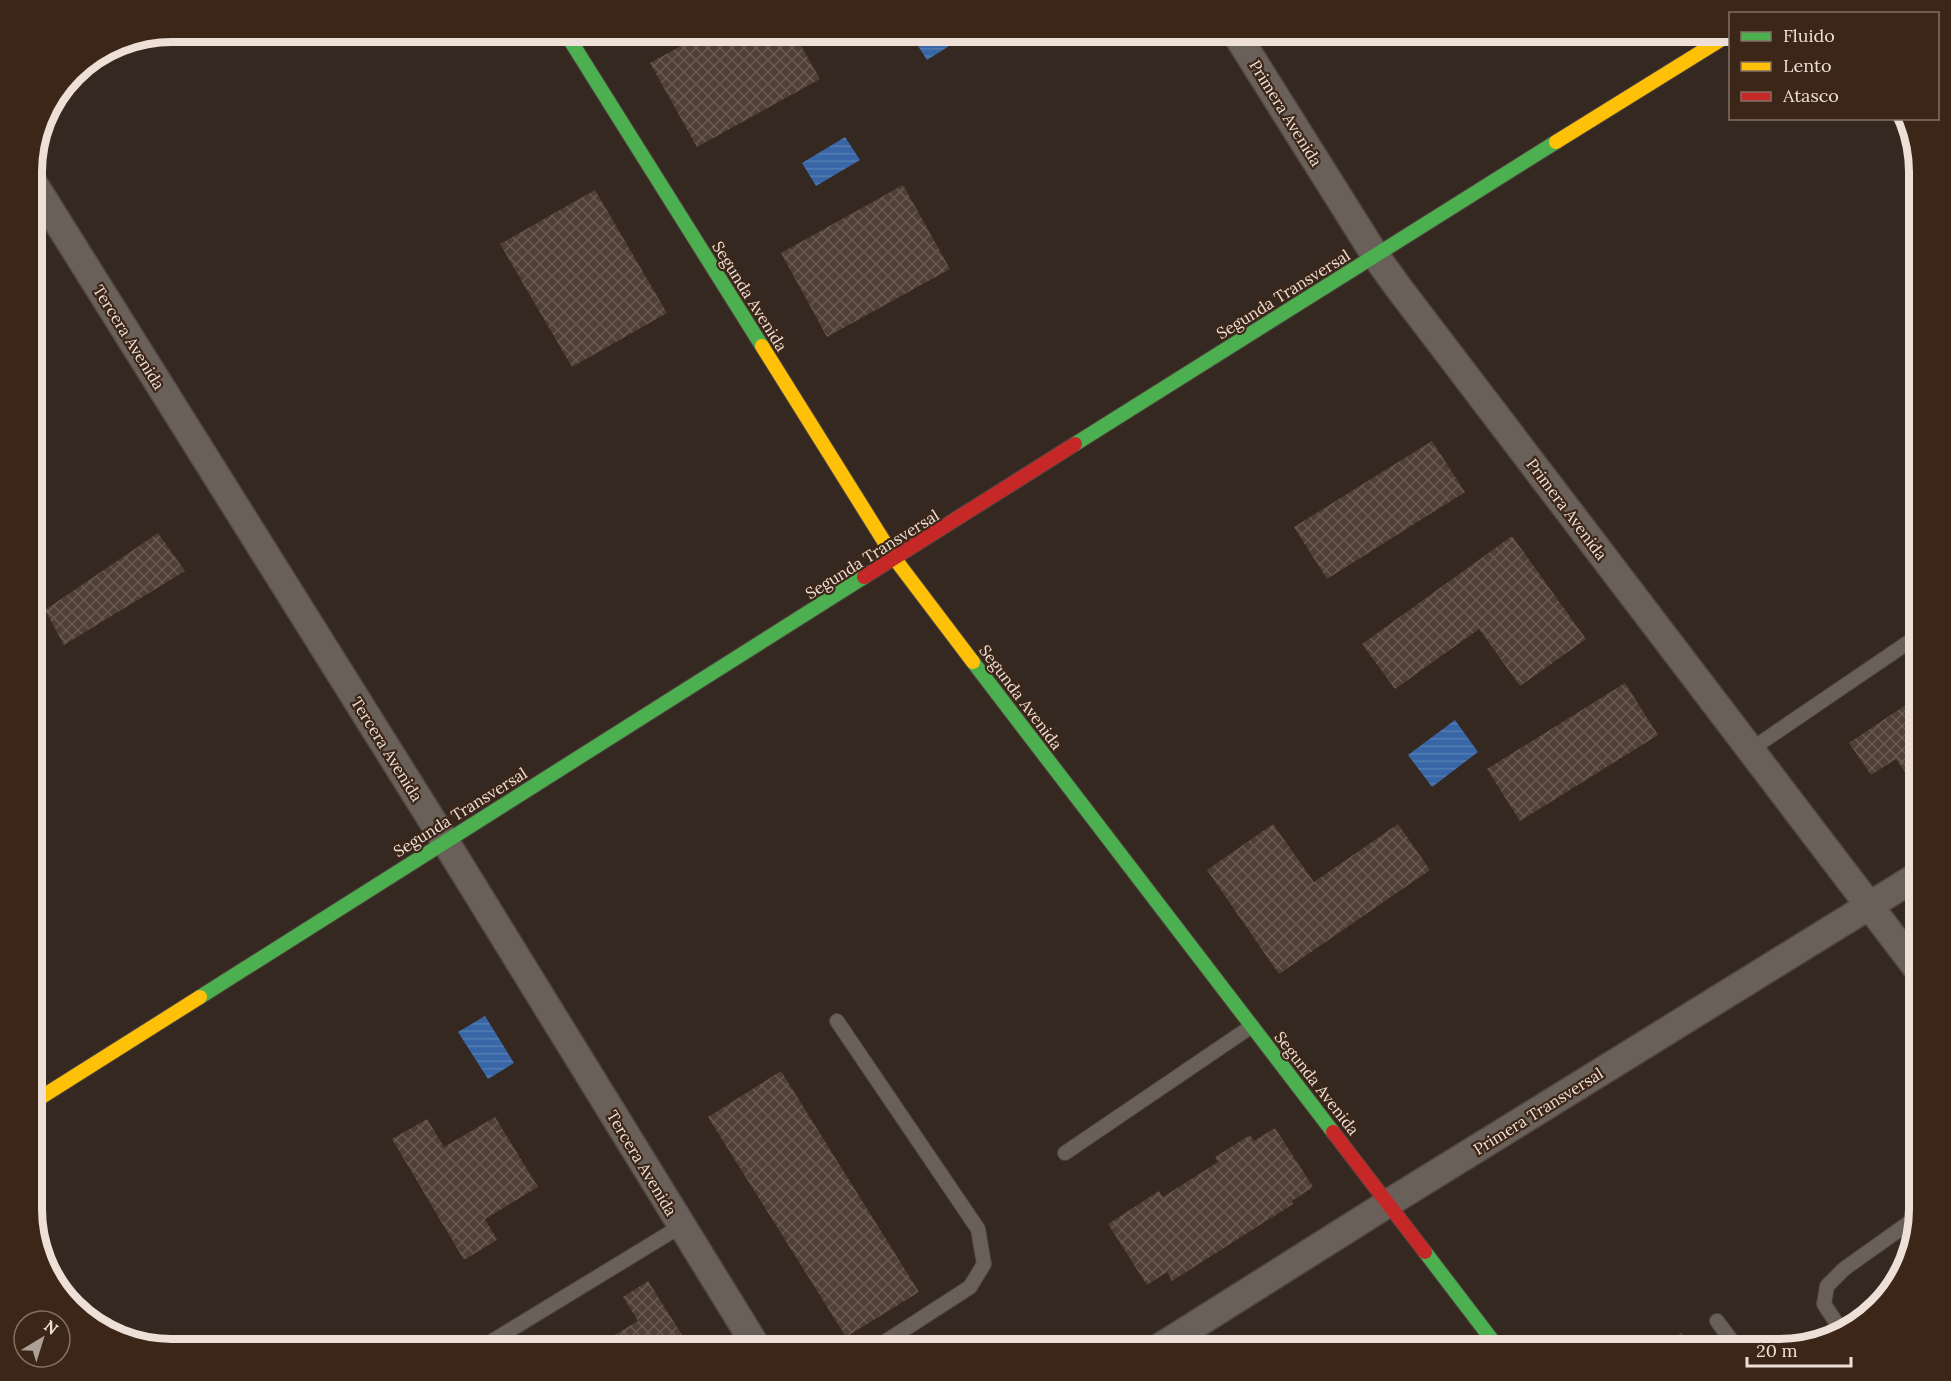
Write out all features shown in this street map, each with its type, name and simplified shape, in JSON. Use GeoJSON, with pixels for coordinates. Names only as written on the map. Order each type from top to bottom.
{"type":"FeatureCollection","features":[{"type":"Feature","properties":{"kind":"street","name":"Segunda Avenida"},"geometry":{"type":"LineString","coordinates":[[571,42],[895,559],[1491,1339]]}},
{"type":"Feature","properties":{"kind":"street","name":"Primera Avenida"},"geometry":{"type":"LineString","coordinates":[[1241,42],[1375,255],[1909,957]]}},
{"type":"Feature","properties":{"kind":"street","name":"Segunda Transversal"},"geometry":{"type":"LineString","coordinates":[[42,1097],[1375,255],[1718,42]]}},
{"type":"Feature","properties":{"kind":"street","name":"Tercera Avenida"},"geometry":{"type":"LineString","coordinates":[[42,198],[445,841],[751,1339]]}},
{"type":"Feature","properties":{"kind":"street","name":"Primera Transversal"},"geometry":{"type":"LineString","coordinates":[[1174,1339],[1909,882]]}},
{"type":"Feature","properties":{"kind":"lane"},"geometry":{"type":"LineString","coordinates":[[1750,750],[1909,642]]}},
{"type":"Feature","properties":{"kind":"lane"},"geometry":{"type":"LineString","coordinates":[[837,1021],[978,1228],[984,1264],[970,1287],[891,1339]]}},
{"type":"Feature","properties":{"kind":"lane"},"geometry":{"type":"LineString","coordinates":[[1065,1153],[1252,1026]]}},
{"type":"Feature","properties":{"kind":"lane"},"geometry":{"type":"LineString","coordinates":[[1839,1325],[1824,1304],[1827,1286],[1844,1269],[1908,1223]]}},
{"type":"Feature","properties":{"kind":"lane"},"geometry":{"type":"LineString","coordinates":[[496,1339],[681,1226]]}},
{"type":"Feature","properties":{"kind":"lane"},"geometry":{"type":"LineString","coordinates":[[1717,1321],[1730,1339]]}},
{"type":"Feature","properties":{"kind":"water"},"geometry":{"type":"Polygon","coordinates":[[[915,42],[953,42],[954,43],[927,60],[915,42]]]}},
{"type":"Feature","properties":{"kind":"water"},"geometry":{"type":"Polygon","coordinates":[[[845,137],[860,160],[816,186],[802,163],[845,137]]]}},
{"type":"Feature","properties":{"kind":"water"},"geometry":{"type":"Polygon","coordinates":[[[1455,720],[1478,752],[1432,787],[1408,755],[1455,720]]]}},
{"type":"Feature","properties":{"kind":"water"},"geometry":{"type":"Polygon","coordinates":[[[485,1016],[514,1063],[488,1079],[458,1032],[485,1016]]]}},
{"type":"Feature","properties":{"kind":"building"},"geometry":{"type":"Polygon","coordinates":[[[688,42],[799,42],[820,79],[697,147],[650,63],[688,42]]]}},
{"type":"Feature","properties":{"kind":"building"},"geometry":{"type":"Polygon","coordinates":[[[903,185],[950,269],[827,337],[781,253],[903,185]]]}},
{"type":"Feature","properties":{"kind":"building"},"geometry":{"type":"Polygon","coordinates":[[[595,190],[667,313],[572,367],[500,244],[595,190]]]}},
{"type":"Feature","properties":{"kind":"building"},"geometry":{"type":"Polygon","coordinates":[[[1432,441],[1465,492],[1327,579],[1294,527],[1432,441]]]}},
{"type":"Feature","properties":{"kind":"building"},"geometry":{"type":"Polygon","coordinates":[[[158,533],[185,571],[64,645],[45,610],[158,533]]]}},
{"type":"Feature","properties":{"kind":"building"},"geometry":{"type":"Polygon","coordinates":[[[1512,536],[1586,639],[1520,686],[1479,629],[1395,689],[1362,644],[1512,536]]]}},
{"type":"Feature","properties":{"kind":"building"},"geometry":{"type":"Polygon","coordinates":[[[1625,683],[1658,735],[1520,821],[1487,769],[1625,683]]]}},
{"type":"Feature","properties":{"kind":"building"},"geometry":{"type":"Polygon","coordinates":[[[1909,703],[1909,778],[1896,759],[1871,775],[1849,743],[1909,703]]]}},
{"type":"Feature","properties":{"kind":"building"},"geometry":{"type":"Polygon","coordinates":[[[1273,824],[1314,882],[1398,824],[1430,870],[1279,974],[1207,870],[1273,824]]]}},
{"type":"Feature","properties":{"kind":"building"},"geometry":{"type":"Polygon","coordinates":[[[781,1071],[919,1292],[846,1337],[708,1117],[781,1071]]]}},
{"type":"Feature","properties":{"kind":"building"},"geometry":{"type":"Polygon","coordinates":[[[495,1117],[538,1187],[485,1219],[497,1240],[464,1260],[392,1139],[427,1119],[444,1147],[495,1117]]]}},
{"type":"Feature","properties":{"kind":"building"},"geometry":{"type":"Polygon","coordinates":[[[1275,1128],[1313,1187],[1292,1201],[1293,1204],[1172,1281],[1167,1272],[1147,1285],[1108,1224],[1159,1191],[1163,1197],[1218,1162],[1215,1157],[1250,1135],[1254,1141],[1275,1128]]]}},
{"type":"Feature","properties":{"kind":"building"},"geometry":{"type":"Polygon","coordinates":[[[648,1281],[685,1339],[608,1339],[638,1321],[623,1297],[648,1281]]]}},
{"type":"Feature","properties":{"kind":"building"},"geometry":{"type":"Polygon","coordinates":[[[1681,1333],[1686,1339],[1672,1339],[1681,1333]]]}},
{"type":"Feature","properties":{"kind":"traffic: fast"},"geometry":{"type":"LineString","coordinates":[[571,42],[762,346]]}},
{"type":"Feature","properties":{"kind":"traffic: fast"},"geometry":{"type":"LineString","coordinates":[[1075,444],[1556,142]]}},
{"type":"Feature","properties":{"kind":"traffic: fast"},"geometry":{"type":"LineString","coordinates":[[200,997],[864,577]]}},
{"type":"Feature","properties":{"kind":"traffic: fast"},"geometry":{"type":"LineString","coordinates":[[973,662],[1333,1132]]}},
{"type":"Feature","properties":{"kind":"traffic: fast"},"geometry":{"type":"LineString","coordinates":[[1425,1252],[1491,1339]]}},
{"type":"Feature","properties":{"kind":"traffic: slow"},"geometry":{"type":"LineString","coordinates":[[1556,142],[1717,42]]}},
{"type":"Feature","properties":{"kind":"traffic: slow"},"geometry":{"type":"LineString","coordinates":[[762,346],[895,559],[973,662]]}},
{"type":"Feature","properties":{"kind":"traffic: slow"},"geometry":{"type":"LineString","coordinates":[[42,1097],[200,997]]}},
{"type":"Feature","properties":{"kind":"traffic: jam"},"geometry":{"type":"LineString","coordinates":[[864,577],[1075,444]]}},
{"type":"Feature","properties":{"kind":"traffic: jam"},"geometry":{"type":"LineString","coordinates":[[1333,1132],[1425,1252]]}}]}
